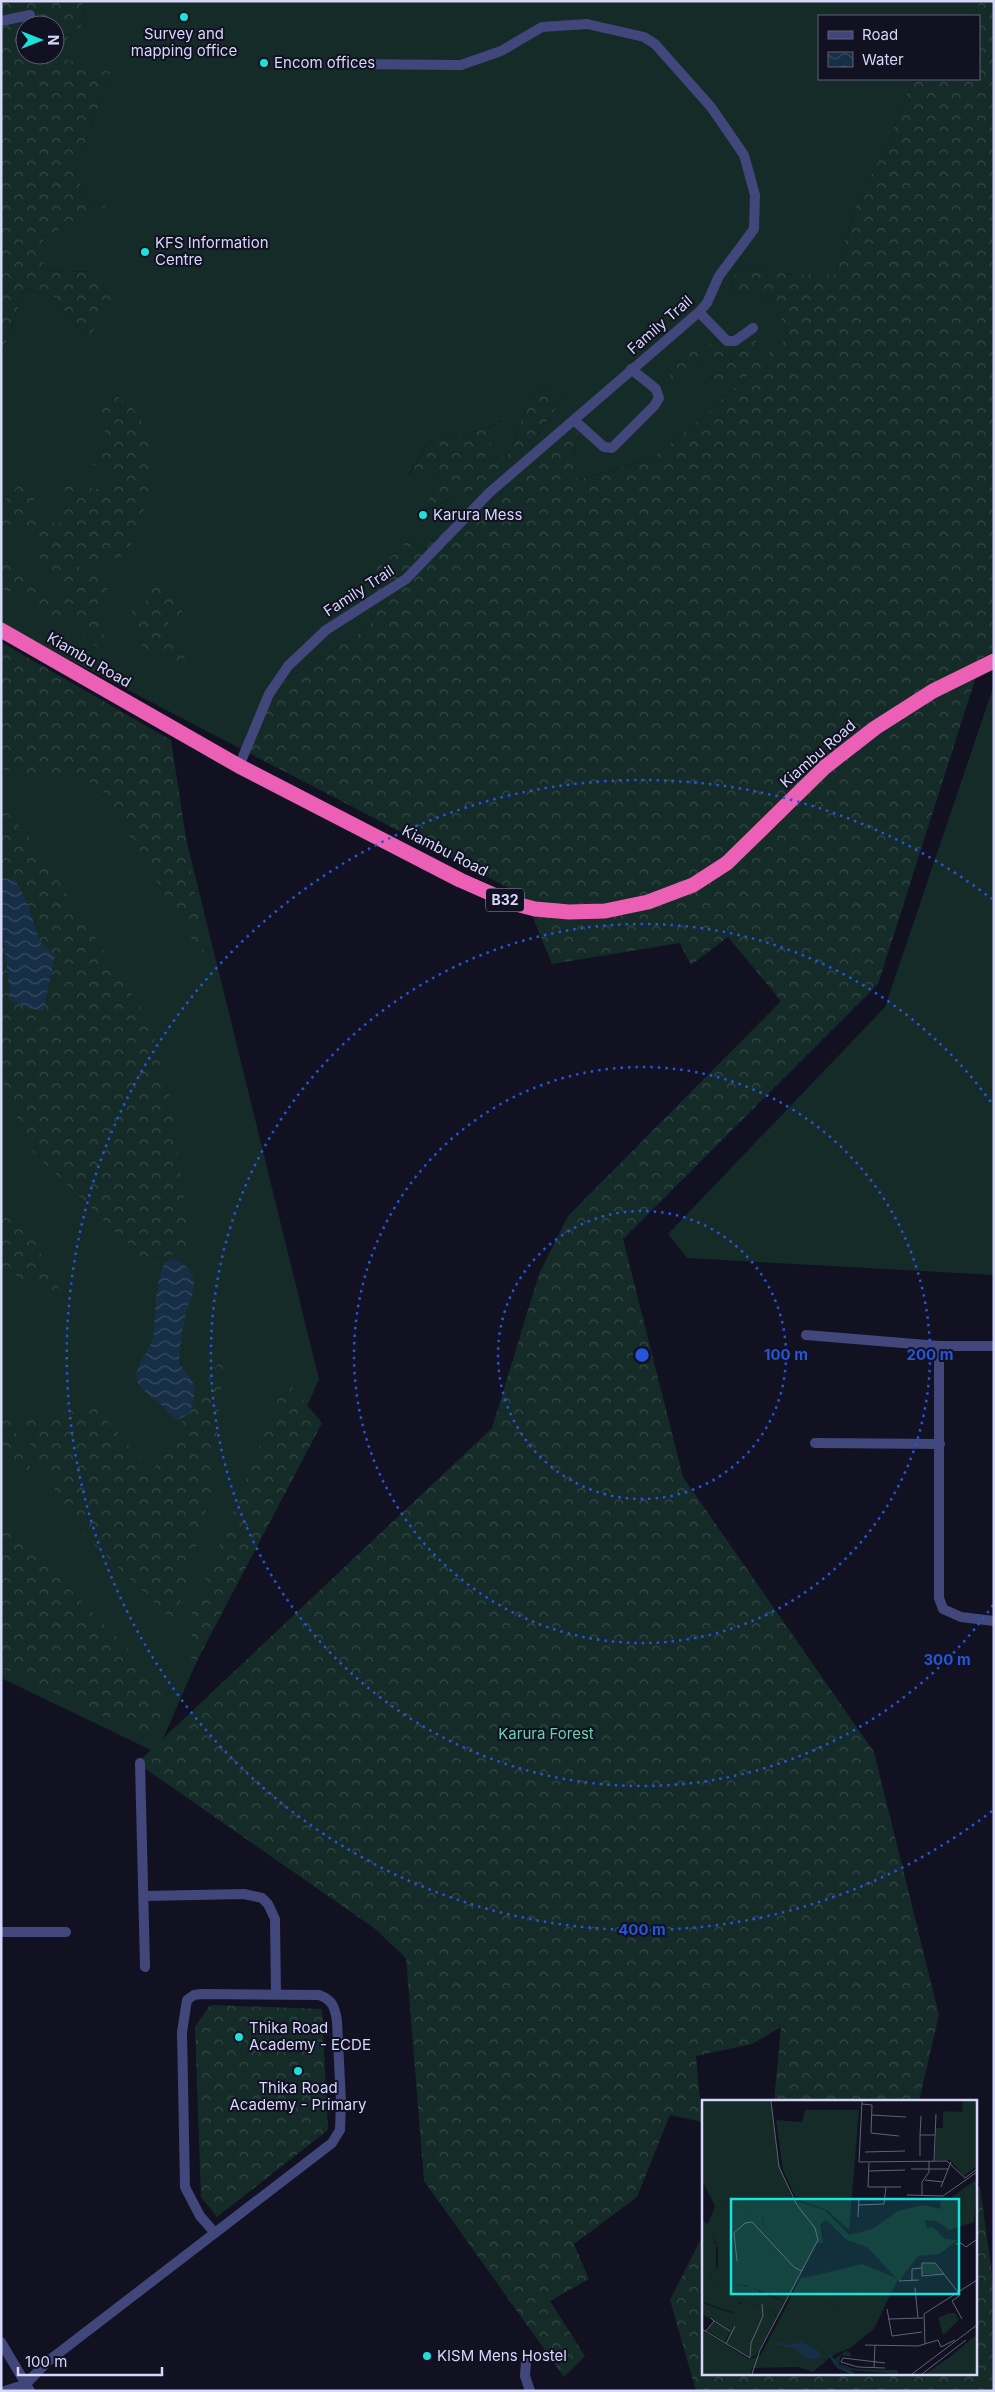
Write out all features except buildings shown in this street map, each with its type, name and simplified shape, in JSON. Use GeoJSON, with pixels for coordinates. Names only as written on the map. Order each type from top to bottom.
{"type":"FeatureCollection","features":[{"type":"Feature","properties":{"kind":"highway","name":"Kiambu Road"},"geometry":{"type":"LineString","coordinates":[[1,630],[239,766],[460,880],[512,903],[535,909],[604,911],[648,902],[693,885],[727,862],[825,767],[875,728],[933,691],[994,661]]}},
{"type":"Feature","properties":{"kind":"street"},"geometry":{"type":"LineString","coordinates":[[1,21],[15,19]]}},
{"type":"Feature","properties":{"kind":"street","name":"Family Trail"},"geometry":{"type":"LineString","coordinates":[[239,766],[268,694],[288,666],[326,630],[406,579],[489,493],[699,312],[707,303],[719,276],[754,229],[755,195],[744,155],[711,107],[664,52],[644,37],[597,25],[542,27],[501,50],[461,65],[346,64]]}},
{"type":"Feature","properties":{"kind":"street"},"geometry":{"type":"LineString","coordinates":[[699,312],[728,340],[735,341],[753,328]]}},
{"type":"Feature","properties":{"kind":"street"},"geometry":{"type":"LineString","coordinates":[[574,420],[604,447],[612,448],[654,406],[659,398],[656,389],[631,369]]}},
{"type":"Feature","properties":{"kind":"street"},"geometry":{"type":"LineString","coordinates":[[806,1335],[939,1346],[994,1346]]}},
{"type":"Feature","properties":{"kind":"street"},"geometry":{"type":"LineString","coordinates":[[939,1346],[939,1598],[943,1609],[961,1617],[994,1621]]}},
{"type":"Feature","properties":{"kind":"street"},"geometry":{"type":"LineString","coordinates":[[815,1443],[940,1444]]}},
{"type":"Feature","properties":{"kind":"street"},"geometry":{"type":"LineString","coordinates":[[140,1763],[145,1967]]}},
{"type":"Feature","properties":{"kind":"street"},"geometry":{"type":"LineString","coordinates":[[144,1896],[244,1894],[262,1898],[268,1904],[275,1919],[276,1994]]}},
{"type":"Feature","properties":{"kind":"street"},"geometry":{"type":"LineString","coordinates":[[1,1932],[66,1932]]}},
{"type":"Feature","properties":{"kind":"street"},"geometry":{"type":"LineString","coordinates":[[5,2391],[28,2387],[52,2358],[215,2233],[332,2143],[340,2130],[341,2102],[335,2008],[332,2002],[319,1995],[201,1994],[190,1997],[184,2008],[182,2032],[185,2187],[200,2216],[215,2233]]}},
{"type":"Feature","properties":{"kind":"street"},"geometry":{"type":"LineString","coordinates":[[1,2342],[28,2387]]}},
{"type":"Feature","properties":{"kind":"street"},"geometry":{"type":"LineString","coordinates":[[526,2362],[525,2376],[530,2391]]}},
{"type":"Feature","properties":{"kind":"green space"},"geometry":{"type":"Polygon","coordinates":[[[1,1],[82,1],[86,22],[65,40],[65,15],[15,15],[15,65],[65,65],[65,60],[111,72],[75,170],[85,199],[107,206],[43,237],[43,270],[93,272],[119,294],[87,340],[54,297],[25,288],[1,359],[1,1]]]}},
{"type":"Feature","properties":{"kind":"green space"},"geometry":{"type":"Polygon","coordinates":[[[82,1],[980,1],[974,15],[818,15],[818,80],[916,80],[910,84],[890,139],[856,205],[835,275],[793,275],[737,266],[730,290],[773,299],[789,337],[764,358],[747,348],[702,385],[756,374],[731,390],[706,415],[651,459],[577,480],[575,446],[579,430],[529,469],[533,442],[564,395],[540,384],[529,401],[508,455],[482,463],[501,420],[489,428],[429,441],[408,476],[438,461],[440,474],[426,510],[514,472],[502,493],[459,529],[448,529],[421,552],[408,538],[401,549],[334,598],[372,609],[371,626],[273,688],[243,750],[1,624],[1,359],[25,288],[54,297],[87,340],[93,272],[43,270],[43,237],[106,206],[85,199],[75,170],[111,72],[65,60],[65,40],[86,22],[82,1]],[[730,338],[681,353],[666,385],[700,365],[747,348],[730,338]]]}},
{"type":"Feature","properties":{"kind":"green space","name":"Karura Forest"},"geometry":{"type":"Polygon","coordinates":[[[980,1],[994,1],[994,652],[982,658],[878,984],[623,1239],[683,1477],[874,1752],[939,2015],[919,2100],[774,2100],[781,2027],[752,2044],[696,2056],[702,2122],[670,2115],[637,2197],[574,2244],[589,2279],[550,2301],[585,2356],[564,2377],[424,2181],[406,1958],[374,1928],[137,1763],[492,1428],[539,1274],[568,1216],[781,1001],[728,937],[691,965],[680,943],[552,964],[524,896],[243,750],[273,688],[371,626],[372,609],[333,598],[401,549],[408,538],[421,552],[448,528],[459,529],[502,493],[514,473],[425,510],[440,474],[438,462],[408,477],[429,441],[489,428],[502,420],[482,463],[508,455],[529,401],[540,384],[564,395],[533,442],[530,468],[579,429],[575,446],[578,480],[651,459],[706,415],[731,390],[754,375],[701,386],[745,349],[700,365],[665,386],[681,353],[750,331],[764,357],[789,337],[773,299],[730,290],[737,266],[793,275],[835,275],[856,205],[890,139],[910,84],[916,80],[980,80],[980,15],[974,15],[980,1]]]}},
{"type":"Feature","properties":{"kind":"green space"},"geometry":{"type":"Polygon","coordinates":[[[114,394],[135,411],[146,430],[151,448],[152,466],[146,503],[126,555],[111,559],[65,561],[104,578],[113,609],[93,604],[84,609],[101,625],[108,652],[90,643],[74,620],[53,621],[34,598],[1,589],[1,560],[15,560],[38,585],[61,601],[78,595],[40,558],[35,537],[25,525],[15,524],[1,530],[1,505],[22,482],[39,495],[26,507],[43,522],[63,523],[65,476],[95,490],[111,479],[112,466],[91,465],[109,447],[98,407],[114,394]]]}},
{"type":"Feature","properties":{"kind":"green space"},"geometry":{"type":"Polygon","coordinates":[[[146,581],[162,587],[171,593],[178,602],[185,617],[170,617],[167,628],[184,657],[192,687],[164,653],[152,657],[141,644],[149,629],[129,626],[133,606],[146,611],[146,581]]]}},
{"type":"Feature","properties":{"kind":"green space"},"geometry":{"type":"Polygon","coordinates":[[[1,642],[171,740],[205,961],[98,784],[1,769],[1,642]]]}},
{"type":"Feature","properties":{"kind":"green space"},"geometry":{"type":"Polygon","coordinates":[[[1,651],[162,741],[319,1379],[157,1753],[1,1678],[1,651]]]}},
{"type":"Feature","properties":{"kind":"green space"},"geometry":{"type":"Polygon","coordinates":[[[994,685],[994,1275],[687,1258],[668,1234],[885,1007],[994,685]]]}},
{"type":"Feature","properties":{"kind":"green space"},"geometry":{"type":"Polygon","coordinates":[[[1,806],[33,842],[150,1022],[171,1101],[190,1245],[151,1266],[29,1148],[1,1078],[1,806]]]}},
{"type":"Feature","properties":{"kind":"green space"},"geometry":{"type":"Polygon","coordinates":[[[1,1201],[30,1233],[60,1290],[64,1313],[33,1285],[15,1275],[1,1289],[1,1201]]]}},
{"type":"Feature","properties":{"kind":"green space"},"geometry":{"type":"Polygon","coordinates":[[[225,1352],[211,1493],[175,1622],[75,1526],[19,1423],[94,1406],[152,1471],[225,1352]]]}},
{"type":"Feature","properties":{"kind":"green space"},"geometry":{"type":"Polygon","coordinates":[[[286,1380],[322,1423],[191,1672],[192,1613],[286,1380]]]}},
{"type":"Feature","properties":{"kind":"green space"},"geometry":{"type":"Polygon","coordinates":[[[1,1411],[12,1425],[32,1471],[21,1471],[1,1442],[1,1411]]]}},
{"type":"Feature","properties":{"kind":"green space"},"geometry":{"type":"Polygon","coordinates":[[[1,1519],[170,1692],[152,1739],[1,1667],[1,1519]]]}},
{"type":"Feature","properties":{"kind":"green space"},"geometry":{"type":"Polygon","coordinates":[[[210,2005],[322,2009],[328,2130],[217,2217],[201,2197],[195,2027],[210,2005]]]}},
{"type":"Feature","properties":{"kind":"green space"},"geometry":{"type":"Polygon","coordinates":[[[980,2187],[994,2289],[994,2391],[696,2391],[670,2300],[702,2237],[702,2374],[978,2374],[978,2188],[980,2187]]]}},
{"type":"Feature","properties":{"kind":"water"},"geometry":{"type":"Polygon","coordinates":[[[2,878],[15,880],[26,900],[40,942],[55,956],[43,1012],[11,1002],[1,915],[2,878]]]}},
{"type":"Feature","properties":{"kind":"water"},"geometry":{"type":"Polygon","coordinates":[[[172,1259],[180,1262],[190,1270],[194,1283],[182,1332],[179,1364],[192,1382],[194,1400],[188,1415],[177,1420],[142,1388],[136,1374],[153,1337],[157,1289],[161,1271],[165,1262],[172,1259]]]}},
{"type":"Feature","properties":{"kind":"place","name":"Survey and mapping office"},"geometry":{"type":"Point","coordinates":[184,17]}},
{"type":"Feature","properties":{"kind":"place","name":"Encom offices"},"geometry":{"type":"Point","coordinates":[264,63]}},
{"type":"Feature","properties":{"kind":"place","name":"KFS Information Centre"},"geometry":{"type":"Point","coordinates":[145,252]}},
{"type":"Feature","properties":{"kind":"place","name":"Karura Mess"},"geometry":{"type":"Point","coordinates":[423,515]}},
{"type":"Feature","properties":{"kind":"place","name":"Thika Road Academy - ECDE"},"geometry":{"type":"Point","coordinates":[239,2037]}},
{"type":"Feature","properties":{"kind":"place","name":"Thika Road Academy - Primary"},"geometry":{"type":"Point","coordinates":[298,2071]}},
{"type":"Feature","properties":{"kind":"place","name":"KISM Mens Hostel"},"geometry":{"type":"Point","coordinates":[427,2356]}}]}
